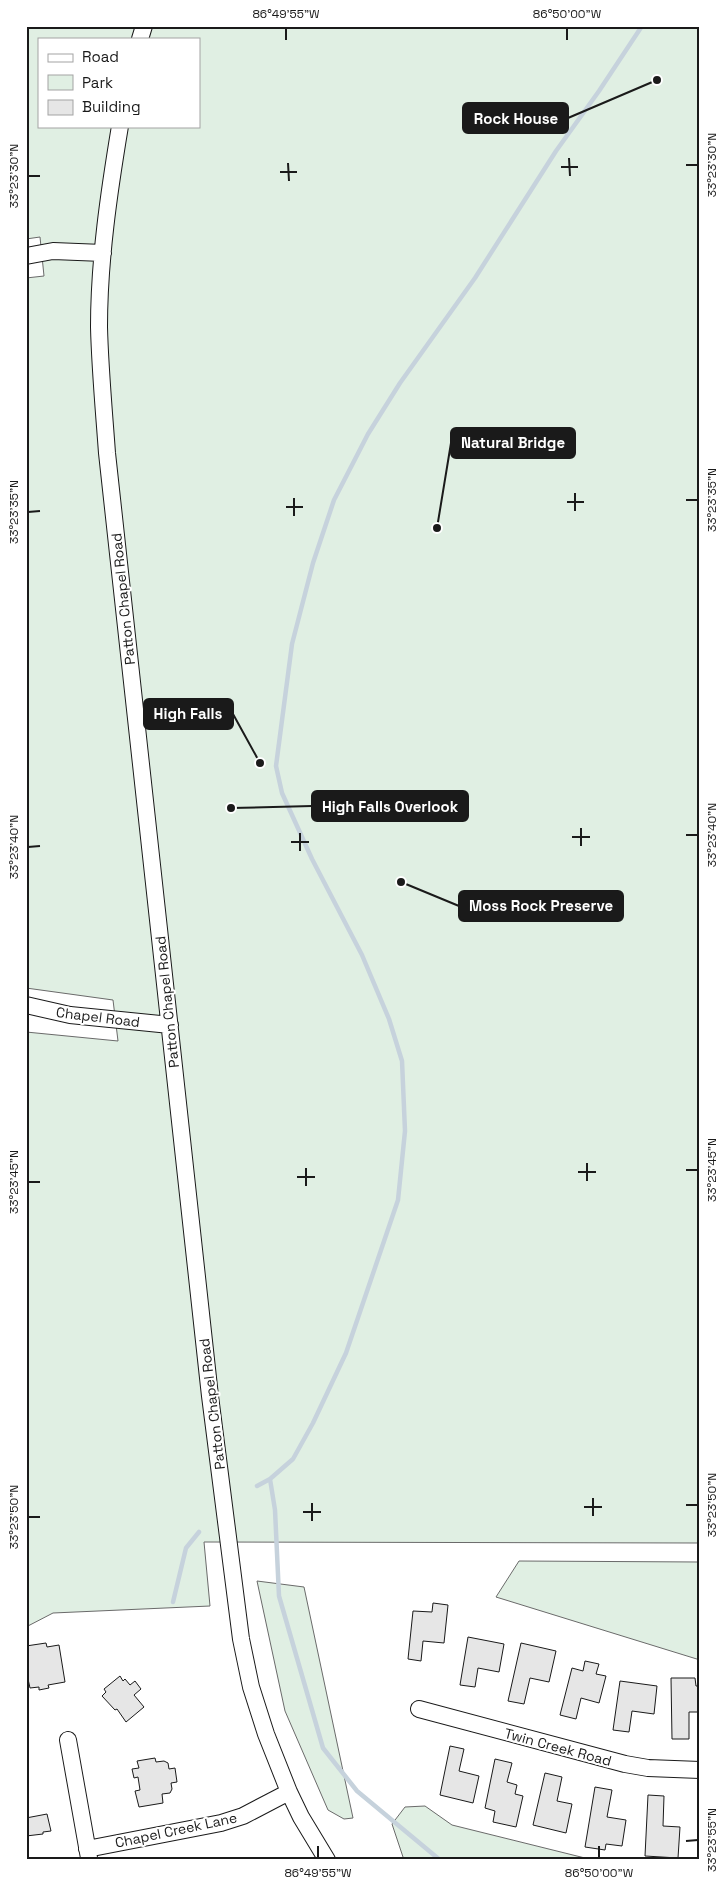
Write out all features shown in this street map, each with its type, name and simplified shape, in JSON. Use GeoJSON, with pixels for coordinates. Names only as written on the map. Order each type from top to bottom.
{"type":"FeatureCollection","features":[{"type":"Feature","properties":{"kind":"street"},"geometry":{"type":"LineString","coordinates":[[140,38],[144,26]]}},
{"type":"Feature","properties":{"kind":"street","name":"Patton Chapel Road"},"geometry":{"type":"LineString","coordinates":[[120,128],[103,253],[99,326],[107,453],[210,1396],[240,1639],[251,1687],[263,1725],[289,1792],[301,1817],[327,1860]]}},
{"type":"Feature","properties":{"kind":"street"},"geometry":{"type":"LineString","coordinates":[[26,256],[53,251],[103,253]]}},
{"type":"Feature","properties":{"kind":"street","name":"Chapel Road"},"geometry":{"type":"LineString","coordinates":[[26,1005],[70,1015],[170,1025]]}},
{"type":"Feature","properties":{"kind":"street","name":"Twin Creek Road"},"geometry":{"type":"LineString","coordinates":[[419,1709],[625,1764],[656,1769],[700,1770]]}},
{"type":"Feature","properties":{"kind":"street","name":"Chapel Creek Lane"},"geometry":{"type":"LineString","coordinates":[[68,1740],[88,1854],[221,1823],[243,1816],[289,1792]]}},
{"type":"Feature","properties":{"kind":"green space"},"geometry":{"type":"Polygon","coordinates":[[[26,26],[700,26],[700,1543],[204,1542],[210,1606],[53,1613],[26,1627],[26,1032],[118,1041],[113,1000],[26,988],[26,278],[44,276],[40,237],[26,239],[26,26]]]}},
{"type":"Feature","properties":{"kind":"green space"},"geometry":{"type":"Polygon","coordinates":[[[519,1561],[700,1562],[700,1660],[496,1597],[519,1561]]]}},
{"type":"Feature","properties":{"kind":"green space"},"geometry":{"type":"Polygon","coordinates":[[[257,1581],[304,1587],[353,1818],[344,1819],[328,1810],[285,1711],[257,1581]]]}},
{"type":"Feature","properties":{"kind":"green space"},"geometry":{"type":"Polygon","coordinates":[[[425,1806],[452,1825],[593,1860],[404,1860],[392,1824],[405,1807],[425,1806]]]}},
{"type":"Feature","properties":{"kind":"building"},"geometry":{"type":"Polygon","coordinates":[[[433,1603],[448,1605],[444,1643],[423,1641],[421,1661],[408,1659],[413,1611],[432,1612],[433,1603]]]}},
{"type":"Feature","properties":{"kind":"building"},"geometry":{"type":"Polygon","coordinates":[[[468,1637],[504,1644],[499,1672],[478,1668],[475,1687],[460,1685],[468,1637]]]}},
{"type":"Feature","properties":{"kind":"building"},"geometry":{"type":"Polygon","coordinates":[[[46,1643],[47,1647],[59,1645],[65,1682],[48,1685],[49,1688],[39,1690],[39,1687],[30,1688],[26,1670],[26,1646],[46,1643]]]}},
{"type":"Feature","properties":{"kind":"building"},"geometry":{"type":"Polygon","coordinates":[[[521,1643],[556,1651],[549,1682],[530,1678],[524,1704],[508,1701],[521,1643]]]}},
{"type":"Feature","properties":{"kind":"building"},"geometry":{"type":"Polygon","coordinates":[[[585,1661],[599,1664],[596,1674],[606,1676],[599,1703],[581,1698],[576,1719],[560,1715],[572,1668],[583,1671],[585,1661]]]}},
{"type":"Feature","properties":{"kind":"building"},"geometry":{"type":"Polygon","coordinates":[[[120,1676],[123,1681],[125,1679],[130,1685],[135,1681],[141,1689],[134,1695],[144,1707],[126,1722],[117,1709],[115,1710],[102,1696],[106,1692],[104,1689],[120,1676]]]}},
{"type":"Feature","properties":{"kind":"building"},"geometry":{"type":"Polygon","coordinates":[[[671,1678],[695,1678],[696,1686],[700,1686],[700,1712],[689,1712],[689,1739],[672,1739],[671,1678]]]}},
{"type":"Feature","properties":{"kind":"building"},"geometry":{"type":"Polygon","coordinates":[[[620,1681],[657,1686],[654,1714],[632,1711],[629,1732],[613,1730],[620,1681]]]}},
{"type":"Feature","properties":{"kind":"building"},"geometry":{"type":"Polygon","coordinates":[[[450,1746],[464,1749],[459,1771],[479,1776],[473,1803],[440,1795],[450,1746]]]}},
{"type":"Feature","properties":{"kind":"building"},"geometry":{"type":"Polygon","coordinates":[[[155,1758],[156,1762],[164,1761],[168,1763],[169,1769],[175,1768],[177,1782],[171,1783],[172,1789],[170,1793],[162,1794],[163,1803],[139,1807],[135,1791],[140,1790],[138,1777],[134,1778],[132,1769],[139,1768],[137,1761],[155,1758]]]}},
{"type":"Feature","properties":{"kind":"building"},"geometry":{"type":"Polygon","coordinates":[[[495,1759],[512,1763],[507,1782],[517,1785],[515,1794],[523,1796],[516,1827],[493,1822],[495,1811],[485,1808],[495,1759]]]}},
{"type":"Feature","properties":{"kind":"building"},"geometry":{"type":"Polygon","coordinates":[[[545,1773],[562,1777],[557,1801],[572,1804],[566,1833],[533,1825],[545,1773]]]}},
{"type":"Feature","properties":{"kind":"building"},"geometry":{"type":"Polygon","coordinates":[[[595,1787],[612,1790],[607,1817],[626,1820],[622,1846],[606,1844],[605,1850],[585,1847],[595,1787]]]}},
{"type":"Feature","properties":{"kind":"building"},"geometry":{"type":"Polygon","coordinates":[[[648,1795],[664,1796],[663,1826],[680,1827],[678,1858],[645,1856],[648,1795]]]}},
{"type":"Feature","properties":{"kind":"building"},"geometry":{"type":"Polygon","coordinates":[[[47,1814],[51,1831],[26,1836],[26,1818],[47,1814]]]}},
{"type":"Feature","properties":{"kind":"waterway"},"geometry":{"type":"LineString","coordinates":[[257,1486],[270,1479],[293,1459],[313,1423],[346,1353],[398,1200],[405,1131],[402,1061],[389,1019],[362,955],[312,859],[282,793],[276,766],[292,644],[313,563],[334,500],[368,434],[400,383],[475,278],[556,151],[642,26]]}},
{"type":"Feature","properties":{"kind":"waterway"},"geometry":{"type":"LineString","coordinates":[[270,1479],[275,1510],[279,1596],[323,1748],[357,1791],[440,1860]]}},
{"type":"Feature","properties":{"kind":"waterway"},"geometry":{"type":"LineString","coordinates":[[173,1602],[186,1548],[199,1532]]}},
{"type":"Feature","properties":{"kind":"place","name":"Rock House"},"geometry":{"type":"Point","coordinates":[657,80]}},
{"type":"Feature","properties":{"kind":"place","name":"Natural Bridge"},"geometry":{"type":"Point","coordinates":[437,528]}},
{"type":"Feature","properties":{"kind":"place","name":"High Falls"},"geometry":{"type":"Point","coordinates":[260,763]}},
{"type":"Feature","properties":{"kind":"place","name":"High Falls Overlook"},"geometry":{"type":"Point","coordinates":[231,808]}},
{"type":"Feature","properties":{"kind":"place","name":"Moss Rock Preserve"},"geometry":{"type":"Point","coordinates":[401,882]}}]}
